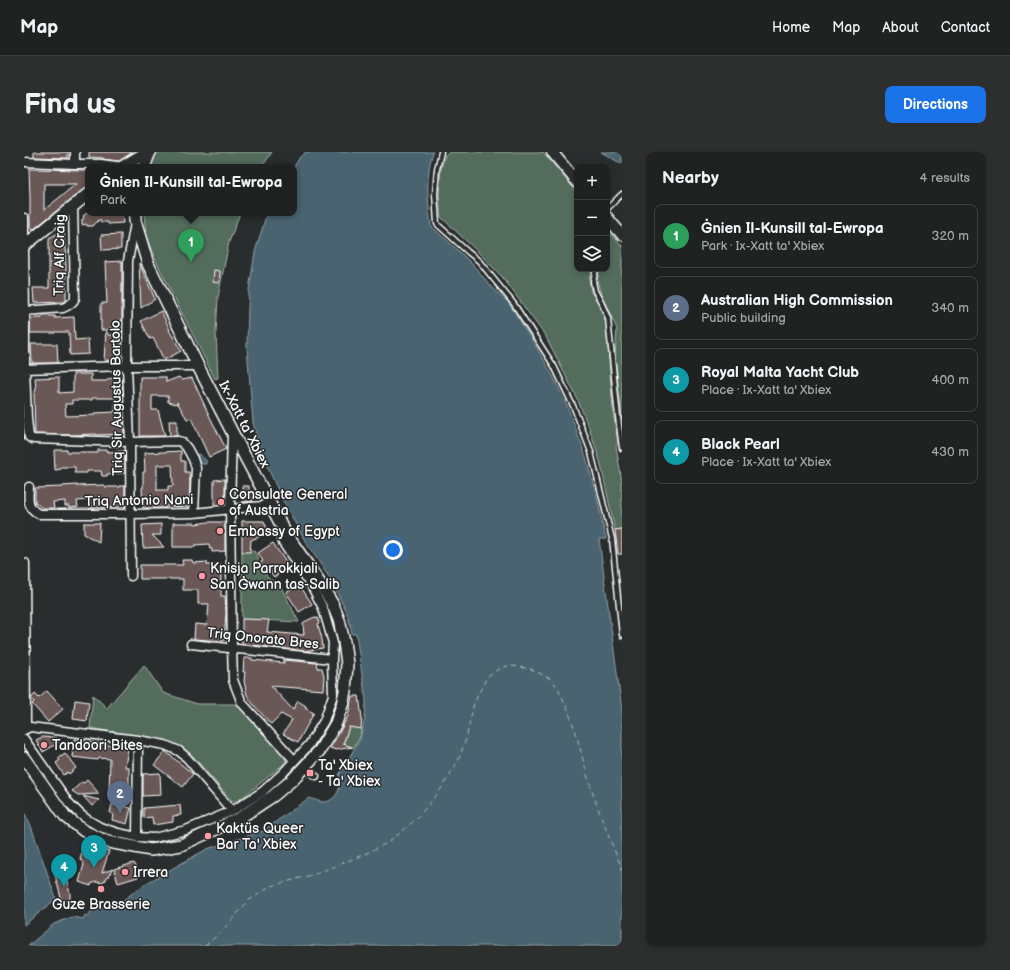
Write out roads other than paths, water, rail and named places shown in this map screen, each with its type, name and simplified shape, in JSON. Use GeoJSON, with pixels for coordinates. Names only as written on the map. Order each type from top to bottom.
{"type":"FeatureCollection","features":[{"type":"Feature","properties":{"kind":"main road"},"geometry":{"type":"LineString","coordinates":[[127,164],[147,152]]}},
{"type":"Feature","properties":{"kind":"main road"},"geometry":{"type":"LineString","coordinates":[[145,164],[150,152]]}},
{"type":"Feature","properties":{"kind":"main road"},"geometry":{"type":"LineString","coordinates":[[24,246],[85,196]]}},
{"type":"Feature","properties":{"kind":"main road","name":"Ix-Xatt ta' Xbiex"},"geometry":{"type":"LineString","coordinates":[[24,758],[66,816],[84,831],[108,842],[151,850],[181,845],[238,819],[273,796],[292,780],[320,750],[336,723],[346,691],[344,642],[339,620],[332,603],[286,532],[198,366],[148,264],[135,217]]}},
{"type":"Feature","properties":{"kind":"street"},"geometry":{"type":"LineString","coordinates":[[74,152],[75,164]]}},
{"type":"Feature","properties":{"kind":"street"},"geometry":{"type":"LineString","coordinates":[[552,152],[574,178]]}},
{"type":"Feature","properties":{"kind":"street"},"geometry":{"type":"LineString","coordinates":[[24,162],[101,164]]}},
{"type":"Feature","properties":{"kind":"street","name":"Triq Alf Craig"},"geometry":{"type":"LineString","coordinates":[[25,311],[63,308],[68,306],[75,298],[73,206]]}},
{"type":"Feature","properties":{"kind":"street","name":"Triq Sir Augustus Bartolo"},"geometry":{"type":"LineString","coordinates":[[131,576],[130,442],[127,366],[128,261],[135,217]]}},
{"type":"Feature","properties":{"kind":"street"},"geometry":{"type":"LineString","coordinates":[[24,218],[24,242]]}},
{"type":"Feature","properties":{"kind":"street"},"geometry":{"type":"LineString","coordinates":[[610,225],[622,235]]}},
{"type":"Feature","properties":{"kind":"street"},"geometry":{"type":"LineString","coordinates":[[24,251],[24,369],[29,437],[32,439],[182,442],[193,459],[196,468],[194,513]]}},
{"type":"Feature","properties":{"kind":"street"},"geometry":{"type":"LineString","coordinates":[[24,369],[127,366],[198,366]]}},
{"type":"Feature","properties":{"kind":"street"},"geometry":{"type":"LineString","coordinates":[[232,432],[230,510],[233,680],[242,703],[294,760]]}},
{"type":"Feature","properties":{"kind":"street","name":"Triq Antonio Nani"},"geometry":{"type":"LineString","coordinates":[[29,487],[28,496],[30,507],[33,511],[39,514],[194,513],[271,505]]}},
{"type":"Feature","properties":{"kind":"street"},"geometry":{"type":"LineString","coordinates":[[24,739],[69,802],[81,815],[100,827],[118,833],[136,837],[154,838],[172,834],[186,830],[232,811],[262,792],[283,773],[309,745],[324,721],[333,695],[333,643],[323,608],[311,585],[283,543],[282,540],[286,532]]}},
{"type":"Feature","properties":{"kind":"street"},"geometry":{"type":"LineString","coordinates":[[24,725],[26,722],[25,562]]}},
{"type":"Feature","properties":{"kind":"street","name":"Triq Onorato Bres"},"geometry":{"type":"LineString","coordinates":[[191,644],[332,659]]}},
{"type":"Feature","properties":{"kind":"street"},"geometry":{"type":"LineString","coordinates":[[24,730],[30,727],[138,740],[165,745],[178,751],[187,758],[232,811]]}},
{"type":"Feature","properties":{"kind":"street"},"geometry":{"type":"LineString","coordinates":[[136,837],[138,740]]}},
{"type":"Feature","properties":{"kind":"street"},"geometry":{"type":"LineString","coordinates":[[306,765],[308,772],[316,776]]}},
{"type":"Feature","properties":{"kind":"lane"},"geometry":{"type":"LineString","coordinates":[[441,152],[437,169],[435,194],[437,224],[479,261],[514,304],[554,366],[574,408],[591,452],[612,539],[622,635]]}},
{"type":"Feature","properties":{"kind":"lane"},"geometry":{"type":"LineString","coordinates":[[610,206],[622,194]]}},
{"type":"Feature","properties":{"kind":"lane"},"geometry":{"type":"LineString","coordinates":[[595,272],[592,281],[595,291],[608,318],[622,448]]}},
{"type":"Feature","properties":{"kind":"water"},"geometry":{"type":"Polygon","coordinates":[[[306,152],[433,152],[430,161],[428,179],[428,198],[431,226],[460,252],[508,302],[553,376],[568,408],[586,457],[597,497],[606,539],[599,539],[622,710],[622,946],[28,946],[54,924],[72,917],[83,919],[85,915],[87,916],[94,909],[100,906],[115,906],[145,884],[207,849],[263,831],[309,798],[320,802],[329,801],[336,796],[338,792],[340,783],[339,775],[360,739],[365,719],[366,701],[356,634],[352,634],[346,611],[331,580],[305,541],[283,501],[261,453],[253,423],[247,347],[249,290],[255,252],[266,216],[297,216],[296,164],[300,157],[306,152]]]}},
{"type":"Feature","properties":{"kind":"water"},"geometry":{"type":"Polygon","coordinates":[[[601,152],[622,152],[622,164],[601,152]]]}},
{"type":"Feature","properties":{"kind":"water"},"geometry":{"type":"Polygon","coordinates":[[[198,454],[206,460],[206,464],[199,464],[195,456],[198,454]]]}},
{"type":"Feature","properties":{"kind":"water"},"geometry":{"type":"Polygon","coordinates":[[[24,812],[31,826],[56,899],[24,925],[24,812]]]}},
{"type":"Feature","properties":{"kind":"place","name":"Ġnien Il-Kunsill tal-Ewropa"},"geometry":{"type":"Point","coordinates":[191,262]}},
{"type":"Feature","properties":{"kind":"place","name":"Consulate General of Austria"},"geometry":{"type":"Point","coordinates":[221,502]}},
{"type":"Feature","properties":{"kind":"place","name":"Embassy of Egypt"},"geometry":{"type":"Point","coordinates":[220,531]}},
{"type":"Feature","properties":{"kind":"place","name":"Knisja Parrokkjali San Ġwann tas-Salib"},"geometry":{"type":"Point","coordinates":[202,576]}},
{"type":"Feature","properties":{"kind":"place","name":"Tandoori Bites"},"geometry":{"type":"Point","coordinates":[44,745]}},
{"type":"Feature","properties":{"kind":"place","name":"Ta' Xbiex - Ta' Xbiex"},"geometry":{"type":"Point","coordinates":[310,773]}},
{"type":"Feature","properties":{"kind":"place","name":"Australian High Commission"},"geometry":{"type":"Point","coordinates":[120,814]}},
{"type":"Feature","properties":{"kind":"place","name":"Kaktüs Queer Bar Ta' Xbiex"},"geometry":{"type":"Point","coordinates":[208,836]}},
{"type":"Feature","properties":{"kind":"place","name":"Royal Malta Yacht Club"},"geometry":{"type":"Point","coordinates":[94,868]}},
{"type":"Feature","properties":{"kind":"place","name":"Irrera"},"geometry":{"type":"Point","coordinates":[125,872]}},
{"type":"Feature","properties":{"kind":"place","name":"Black Pearl"},"geometry":{"type":"Point","coordinates":[64,887]}},
{"type":"Feature","properties":{"kind":"place","name":"Guze Brasserie"},"geometry":{"type":"Point","coordinates":[101,889]}}]}
